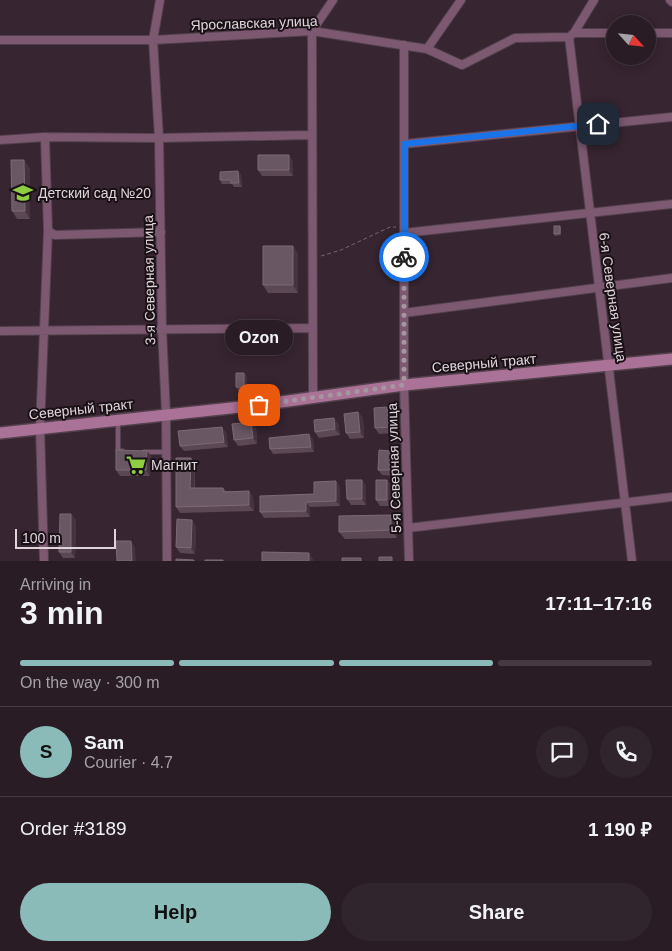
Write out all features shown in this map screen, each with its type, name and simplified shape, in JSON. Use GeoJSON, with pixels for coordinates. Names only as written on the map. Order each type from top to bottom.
{"type":"FeatureCollection","features":[{"type":"Feature","properties":{"kind":"street","name":"3-я Северная улица"},"geometry":{"type":"LineString","coordinates":[[160,0],[153,40],[159,138],[162,329],[166,414],[167,561]]}},
{"type":"Feature","properties":{"kind":"street"},"geometry":{"type":"LineString","coordinates":[[313,397],[312,30],[333,0]]}},
{"type":"Feature","properties":{"kind":"street"},"geometry":{"type":"LineString","coordinates":[[427,49],[461,0]]}},
{"type":"Feature","properties":{"kind":"street"},"geometry":{"type":"LineString","coordinates":[[572,35],[594,0]]}},
{"type":"Feature","properties":{"kind":"street","name":"Ярославская улица"},"geometry":{"type":"LineString","coordinates":[[0,40],[153,40],[312,30],[427,49],[462,65],[515,38],[606,33]]}},
{"type":"Feature","properties":{"kind":"street"},"geometry":{"type":"LineString","coordinates":[[656,33],[672,33]]}},
{"type":"Feature","properties":{"kind":"street","name":"6-я Северная улица"},"geometry":{"type":"LineString","coordinates":[[572,35],[589,213],[610,366],[632,561]]}},
{"type":"Feature","properties":{"kind":"street","name":"5-я Северная улица"},"geometry":{"type":"LineString","coordinates":[[404,45],[404,385],[409,561]]}},
{"type":"Feature","properties":{"kind":"street"},"geometry":{"type":"LineString","coordinates":[[404,144],[672,118]]}},
{"type":"Feature","properties":{"kind":"street"},"geometry":{"type":"LineString","coordinates":[[0,140],[45,137],[159,138],[311,135]]}},
{"type":"Feature","properties":{"kind":"street"},"geometry":{"type":"LineString","coordinates":[[44,561],[40,428],[48,231],[45,137]]}},
{"type":"Feature","properties":{"kind":"street"},"geometry":{"type":"LineString","coordinates":[[404,230],[672,204]]}},
{"type":"Feature","properties":{"kind":"street"},"geometry":{"type":"LineString","coordinates":[[48,231],[55,235],[161,232]]}},
{"type":"Feature","properties":{"kind":"street"},"geometry":{"type":"LineString","coordinates":[[404,313],[672,278]]}},
{"type":"Feature","properties":{"kind":"street"},"geometry":{"type":"LineString","coordinates":[[0,331],[312,328]]}},
{"type":"Feature","properties":{"kind":"street","name":"Северный тракт"},"geometry":{"type":"LineString","coordinates":[[0,433],[404,385],[672,359]]}},
{"type":"Feature","properties":{"kind":"street"},"geometry":{"type":"LineString","coordinates":[[408,528],[672,497]]}},
{"type":"Feature","properties":{"kind":"lane"},"geometry":{"type":"LineString","coordinates":[[118,420],[118,451],[128,451]]}},
{"type":"Feature","properties":{"kind":"lane"},"geometry":{"type":"LineString","coordinates":[[138,451],[166,452]]}},
{"type":"Feature","properties":{"kind":"path"},"geometry":{"type":"LineString","coordinates":[[313,258],[341,250],[390,227],[404,230]]}},
{"type":"Feature","properties":{"kind":"building"},"geometry":{"type":"Polygon","coordinates":[[[258,155],[289,155],[289,170],[258,170],[258,155]]]}},
{"type":"Feature","properties":{"kind":"building"},"geometry":{"type":"Polygon","coordinates":[[[11,160],[24,160],[25,211],[12,211],[11,160]]]}},
{"type":"Feature","properties":{"kind":"building"},"geometry":{"type":"Polygon","coordinates":[[[238,171],[239,183],[231,183],[231,180],[220,180],[220,172],[238,171]]]}},
{"type":"Feature","properties":{"kind":"building"},"geometry":{"type":"Polygon","coordinates":[[[554,226],[560,226],[560,233],[554,234],[554,226]]]}},
{"type":"Feature","properties":{"kind":"building"},"geometry":{"type":"Polygon","coordinates":[[[263,246],[293,246],[293,285],[263,285],[263,246]]]}},
{"type":"Feature","properties":{"kind":"building"},"geometry":{"type":"Polygon","coordinates":[[[236,373],[244,373],[244,387],[236,387],[236,373]]]}},
{"type":"Feature","properties":{"kind":"building"},"geometry":{"type":"Polygon","coordinates":[[[387,407],[389,427],[375,428],[374,408],[387,407]]]}},
{"type":"Feature","properties":{"kind":"building"},"geometry":{"type":"Polygon","coordinates":[[[358,412],[360,432],[346,433],[344,414],[358,412]]]}},
{"type":"Feature","properties":{"kind":"building"},"geometry":{"type":"Polygon","coordinates":[[[334,418],[335,429],[315,432],[314,420],[334,418]]]}},
{"type":"Feature","properties":{"kind":"building"},"geometry":{"type":"Polygon","coordinates":[[[251,422],[253,438],[234,440],[232,424],[251,422]]]}},
{"type":"Feature","properties":{"kind":"building"},"geometry":{"type":"Polygon","coordinates":[[[222,427],[224,442],[180,446],[178,431],[222,427]]]}},
{"type":"Feature","properties":{"kind":"building"},"geometry":{"type":"Polygon","coordinates":[[[309,434],[311,447],[270,449],[269,438],[309,434]]]}},
{"type":"Feature","properties":{"kind":"building"},"geometry":{"type":"Polygon","coordinates":[[[116,450],[147,451],[146,470],[116,470],[116,450]]]}},
{"type":"Feature","properties":{"kind":"building"},"geometry":{"type":"Polygon","coordinates":[[[379,450],[390,451],[390,470],[378,470],[379,450]]]}},
{"type":"Feature","properties":{"kind":"building"},"geometry":{"type":"Polygon","coordinates":[[[176,458],[191,458],[190,488],[223,488],[223,492],[249,491],[249,505],[176,507],[176,458]]]}},
{"type":"Feature","properties":{"kind":"building"},"geometry":{"type":"Polygon","coordinates":[[[346,480],[362,480],[362,499],[347,499],[346,480]]]}},
{"type":"Feature","properties":{"kind":"building"},"geometry":{"type":"Polygon","coordinates":[[[376,480],[387,480],[387,500],[376,500],[376,480]]]}},
{"type":"Feature","properties":{"kind":"building"},"geometry":{"type":"Polygon","coordinates":[[[336,481],[336,501],[306,502],[306,511],[260,512],[260,496],[314,494],[314,482],[336,481]]]}},
{"type":"Feature","properties":{"kind":"building"},"geometry":{"type":"Polygon","coordinates":[[[60,514],[71,514],[71,552],[59,552],[60,514]]]}},
{"type":"Feature","properties":{"kind":"building"},"geometry":{"type":"Polygon","coordinates":[[[391,515],[391,530],[339,532],[339,516],[391,515]]]}},
{"type":"Feature","properties":{"kind":"building"},"geometry":{"type":"Polygon","coordinates":[[[177,519],[192,520],[191,548],[176,547],[177,519]]]}},
{"type":"Feature","properties":{"kind":"building"},"geometry":{"type":"Polygon","coordinates":[[[116,541],[131,541],[132,561],[117,561],[116,541]]]}},
{"type":"Feature","properties":{"kind":"building"},"geometry":{"type":"Polygon","coordinates":[[[262,552],[309,553],[309,561],[262,561],[262,552]]]}},
{"type":"Feature","properties":{"kind":"building"},"geometry":{"type":"Polygon","coordinates":[[[379,557],[392,557],[392,561],[379,561],[379,557]]]}},
{"type":"Feature","properties":{"kind":"building"},"geometry":{"type":"Polygon","coordinates":[[[342,558],[361,558],[361,561],[342,561],[342,558]]]}},
{"type":"Feature","properties":{"kind":"building"},"geometry":{"type":"Polygon","coordinates":[[[176,559],[194,560],[194,561],[176,561],[176,559]]]}},
{"type":"Feature","properties":{"kind":"building"},"geometry":{"type":"Polygon","coordinates":[[[223,560],[223,561],[205,561],[223,560]]]}},
{"type":"Feature","properties":{"kind":"way so far"},"geometry":{"type":"LineString","coordinates":[[259,405],[404,385],[404,257]]}},
{"type":"Feature","properties":{"kind":"place","name":"Детский сад №20"},"geometry":{"type":"Point","coordinates":[23,193]}},
{"type":"Feature","properties":{"kind":"place","name":"Ozon"},"geometry":{"type":"Point","coordinates":[259,405]}},
{"type":"Feature","properties":{"kind":"place","name":"Магнит"},"geometry":{"type":"Point","coordinates":[136,465]}},
{"type":"Feature","properties":{"kind":"route"},"geometry":{"type":"LineString","coordinates":[[404,257],[404,144],[598,124]]}}]}
